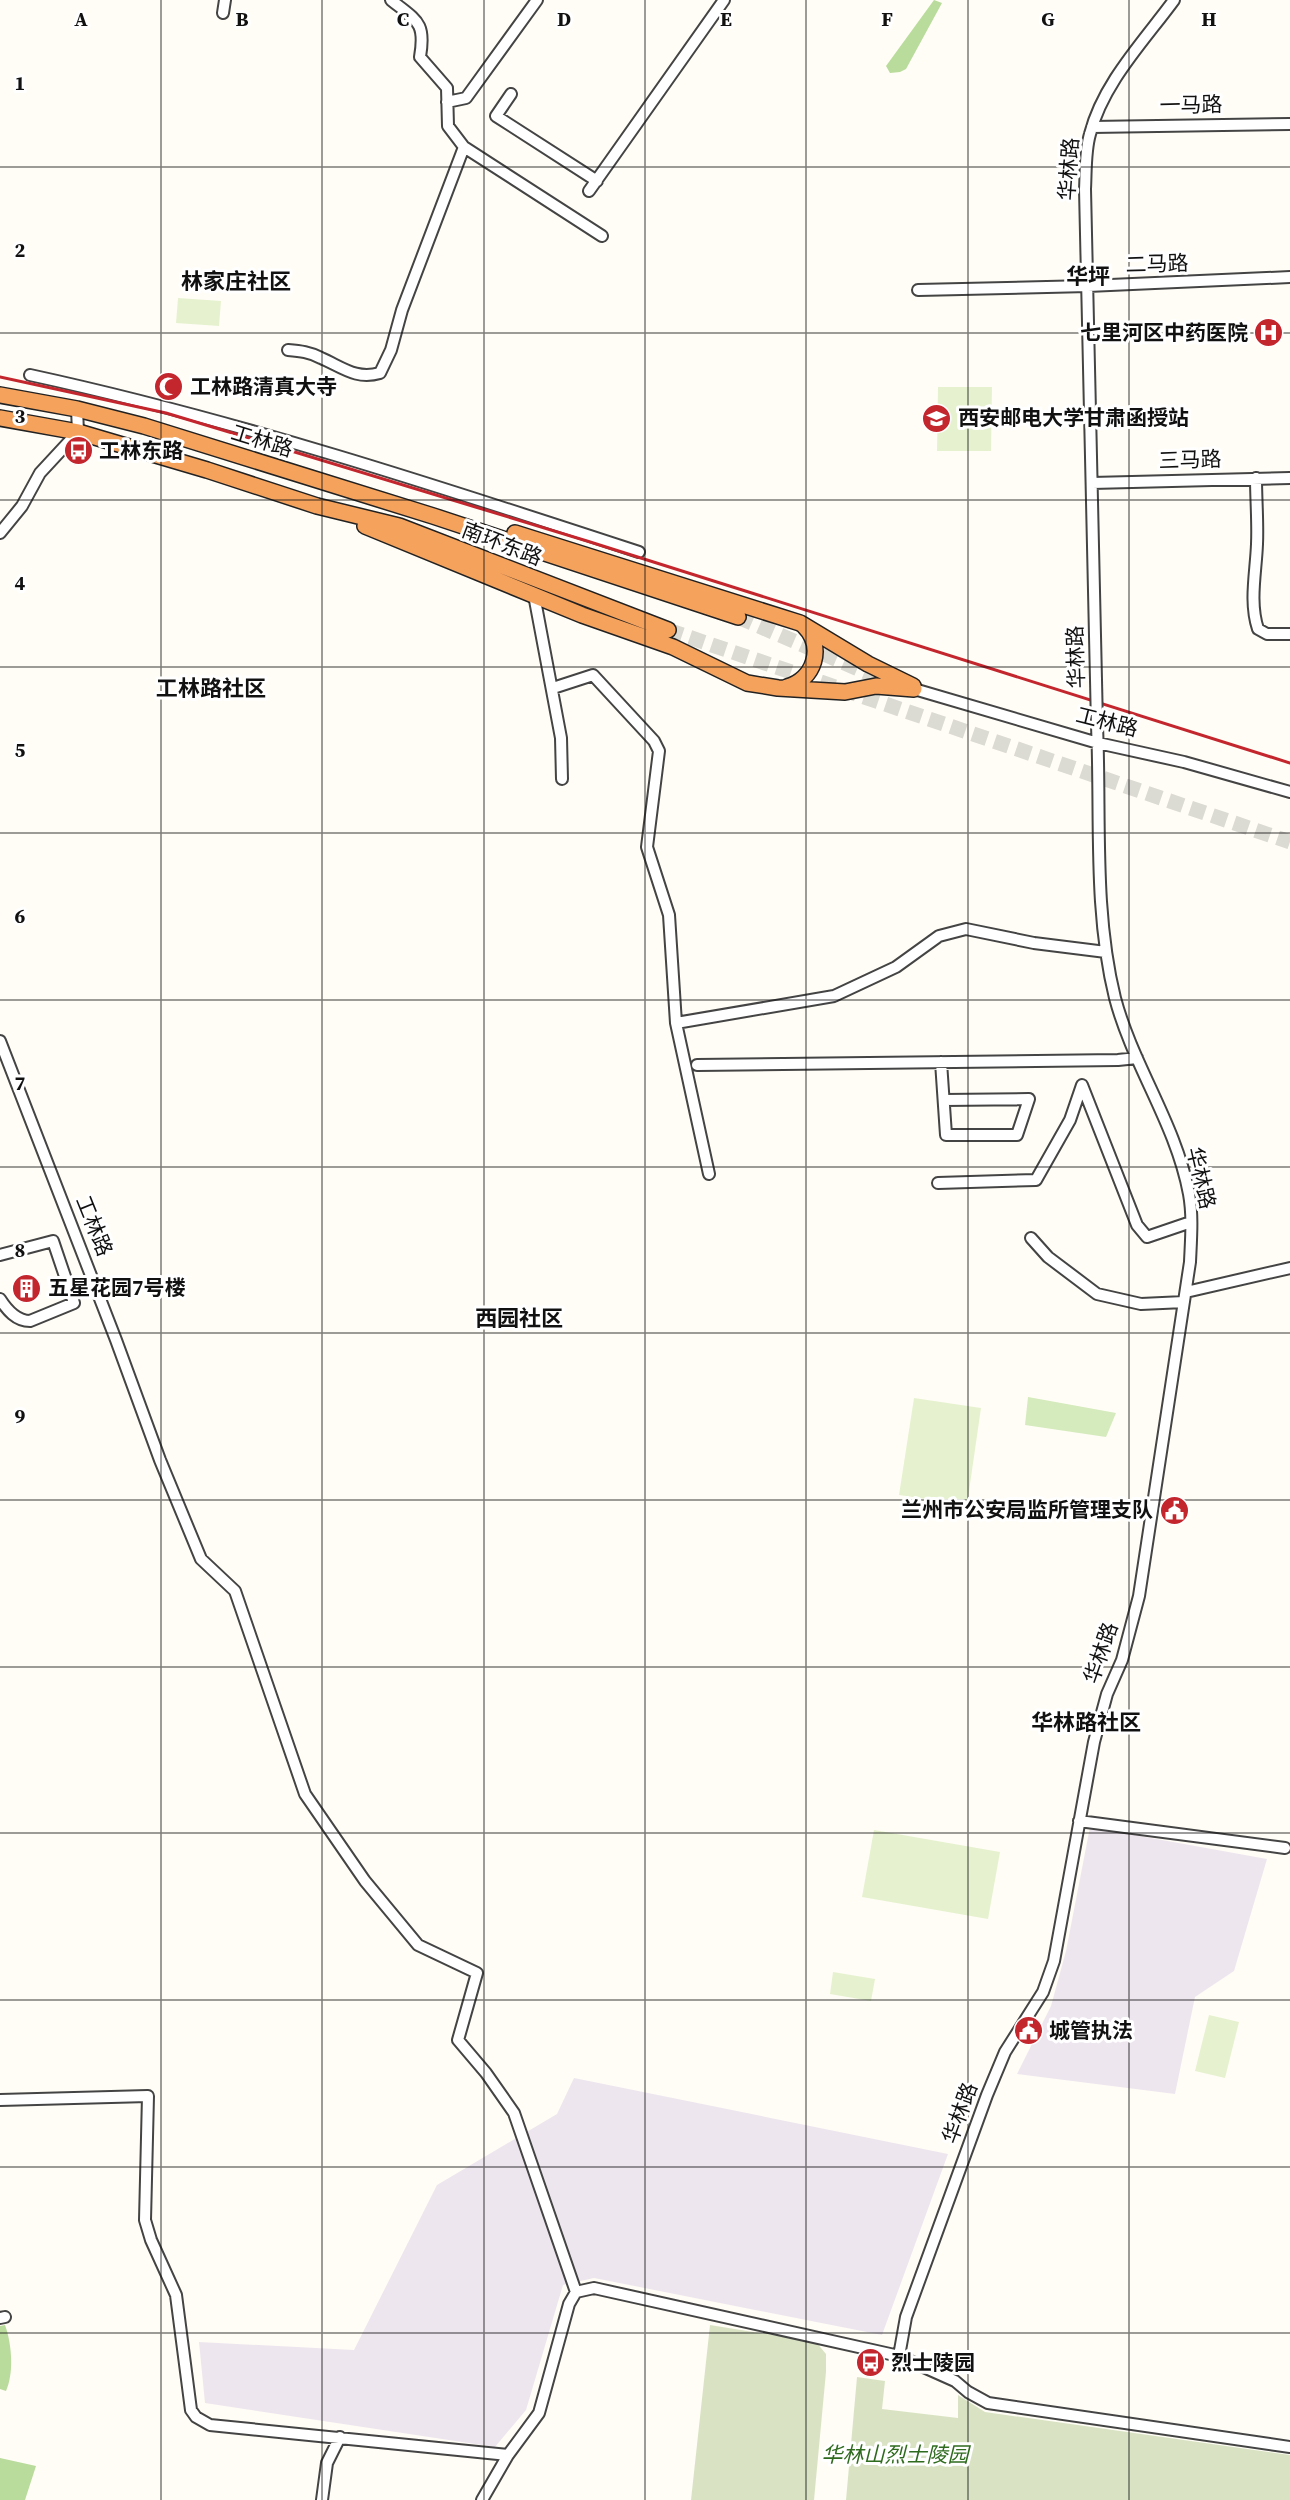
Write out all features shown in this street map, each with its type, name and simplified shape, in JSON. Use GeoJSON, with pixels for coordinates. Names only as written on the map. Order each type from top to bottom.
{"type":"FeatureCollection","features":[{"type":"Feature","properties":{"kind":"highway","name":"工林路"},"geometry":{"type":"LineString","coordinates":[[0,395],[77,409],[144,426],[433,516]]}},
{"type":"Feature","properties":{"kind":"highway","name":"工林路"},"geometry":{"type":"LineString","coordinates":[[0,418],[78,432],[318,506]]}},
{"type":"Feature","properties":{"kind":"highway"},"geometry":{"type":"LineString","coordinates":[[318,506],[534,595],[673,647],[747,683],[778,688],[845,692],[876,686],[915,689]]}},
{"type":"Feature","properties":{"kind":"highway","name":"南环东路"},"geometry":{"type":"LineString","coordinates":[[318,506],[399,526],[668,630]]}},
{"type":"Feature","properties":{"kind":"highway"},"geometry":{"type":"LineString","coordinates":[[433,516],[481,522],[800,623],[868,664],[912,684],[915,689]]}},
{"type":"Feature","properties":{"kind":"highway","name":"南环东路"},"geometry":{"type":"LineString","coordinates":[[433,516],[738,617]]}},
{"type":"Feature","properties":{"kind":"highway"},"geometry":{"type":"LineString","coordinates":[[778,688],[789,687],[800,682],[814,664],[816,652],[814,641],[800,623]]}},
{"type":"Feature","properties":{"kind":"street"},"geometry":{"type":"LineString","coordinates":[[223,13],[225,0]]}},
{"type":"Feature","properties":{"kind":"street"},"geometry":{"type":"LineString","coordinates":[[391,0],[416,20],[424,34],[420,57],[447,88],[448,126],[464,147],[602,236]]}},
{"type":"Feature","properties":{"kind":"street"},"geometry":{"type":"LineString","coordinates":[[447,102],[466,98],[537,0]]}},
{"type":"Feature","properties":{"kind":"street"},"geometry":{"type":"LineString","coordinates":[[590,191],[724,0]]}},
{"type":"Feature","properties":{"kind":"street","name":"华林路"},"geometry":{"type":"LineString","coordinates":[[898,2356],[906,2317],[999,2064],[1049,1978],[1101,1713],[1122,1660],[1139,1596],[1185,1297],[1191,1222],[1184,1173],[1165,1118],[1137,1058],[1116,1000],[1106,952],[1098,806],[1085,189],[1087,154],[1092,127],[1110,88],[1174,0]]}},
{"type":"Feature","properties":{"kind":"street"},"geometry":{"type":"LineString","coordinates":[[510,94],[496,116],[597,181]]}},
{"type":"Feature","properties":{"kind":"street","name":"一马路"},"geometry":{"type":"LineString","coordinates":[[1092,127],[1290,124]]}},
{"type":"Feature","properties":{"kind":"street"},"geometry":{"type":"LineString","coordinates":[[288,350],[304,351],[353,374],[371,376],[380,373],[391,350],[402,310],[464,147]]}},
{"type":"Feature","properties":{"kind":"street","name":"二马路"},"geometry":{"type":"LineString","coordinates":[[918,290],[1088,286],[1290,277]]}},
{"type":"Feature","properties":{"kind":"street"},"geometry":{"type":"LineString","coordinates":[[30,375],[132,397],[232,424],[639,552]]}},
{"type":"Feature","properties":{"kind":"street"},"geometry":{"type":"LineString","coordinates":[[0,533],[22,506],[40,473],[78,432],[77,409]]}},
{"type":"Feature","properties":{"kind":"street"},"geometry":{"type":"LineString","coordinates":[[1256,478],[1255,619],[1258,629],[1267,634],[1290,634]]}},
{"type":"Feature","properties":{"kind":"street","name":"三马路"},"geometry":{"type":"LineString","coordinates":[[1092,483],[1290,478]]}},
{"type":"Feature","properties":{"kind":"street"},"geometry":{"type":"LineString","coordinates":[[583,554],[590,536]]}},
{"type":"Feature","properties":{"kind":"street"},"geometry":{"type":"LineString","coordinates":[[534,595],[561,738],[562,779]]}},
{"type":"Feature","properties":{"kind":"street"},"geometry":{"type":"LineString","coordinates":[[553,688],[593,675],[654,741],[659,751],[647,847],[669,915],[676,1023],[709,1174]]}},
{"type":"Feature","properties":{"kind":"street","name":"工林路"},"geometry":{"type":"LineString","coordinates":[[915,689],[1098,743],[1184,762],[1290,792]]}},
{"type":"Feature","properties":{"kind":"street"},"geometry":{"type":"LineString","coordinates":[[676,1023],[834,996],[896,967],[939,936],[966,929],[1034,943],[1106,952]]}},
{"type":"Feature","properties":{"kind":"street","name":"工林路"},"geometry":{"type":"LineString","coordinates":[[0,1041],[160,1460],[201,1559],[235,1591],[305,1794],[365,1881],[418,1945],[477,1973],[458,2040],[486,2073],[514,2113],[576,2292]]}},
{"type":"Feature","properties":{"kind":"street"},"geometry":{"type":"LineString","coordinates":[[697,1065],[1137,1058]]}},
{"type":"Feature","properties":{"kind":"street"},"geometry":{"type":"LineString","coordinates":[[941,1062],[946,1135],[1017,1135],[1029,1099],[944,1100]]}},
{"type":"Feature","properties":{"kind":"street"},"geometry":{"type":"LineString","coordinates":[[938,1183],[1036,1180],[1070,1120],[1082,1085],[1137,1225],[1147,1237],[1191,1222]]}},
{"type":"Feature","properties":{"kind":"street"},"geometry":{"type":"LineString","coordinates":[[1031,1238],[1048,1257],[1097,1294],[1142,1304],[1185,1297],[1290,1269]]}},
{"type":"Feature","properties":{"kind":"street"},"geometry":{"type":"LineString","coordinates":[[0,1255],[53,1241],[74,1303],[30,1321],[23,1321],[8,1311],[0,1299]]}},
{"type":"Feature","properties":{"kind":"street"},"geometry":{"type":"LineString","coordinates":[[1079,1821],[1285,1848]]}},
{"type":"Feature","properties":{"kind":"street"},"geometry":{"type":"LineString","coordinates":[[0,2100],[148,2096],[145,2220],[151,2240],[176,2295],[191,2410],[196,2417],[210,2425],[508,2455]]}},
{"type":"Feature","properties":{"kind":"street"},"geometry":{"type":"LineString","coordinates":[[482,2500],[508,2455],[539,2413],[569,2304],[576,2292],[594,2288],[898,2356],[955,2381],[968,2392],[988,2403],[1290,2447]]}},
{"type":"Feature","properties":{"kind":"street"},"geometry":{"type":"LineString","coordinates":[[322,2500],[327,2463],[340,2437]]}},
{"type":"Feature","properties":{"kind":"shaded area"},"geometry":{"type":"Polygon","coordinates":[[[1090,1827],[1267,1859],[1234,1971],[1195,1997],[1175,2094],[1017,2074],[1051,2006],[1066,1951],[1090,1827]]]}},
{"type":"Feature","properties":{"kind":"shaded area"},"geometry":{"type":"Polygon","coordinates":[[[574,2078],[948,2154],[882,2335],[594,2278],[563,2285],[526,2410],[495,2447],[205,2403],[199,2342],[354,2350],[437,2185],[557,2114],[574,2078]]]}},
{"type":"Feature","properties":{"kind":"green space"},"geometry":{"type":"Polygon","coordinates":[[[934,0],[942,3],[906,69],[890,73],[886,66],[934,0]]]}},
{"type":"Feature","properties":{"kind":"green space"},"geometry":{"type":"Polygon","coordinates":[[[178,298],[221,301],[219,326],[176,323],[178,298]]]}},
{"type":"Feature","properties":{"kind":"green space"},"geometry":{"type":"Polygon","coordinates":[[[938,387],[992,387],[991,451],[937,451],[938,387]]]}},
{"type":"Feature","properties":{"kind":"green space"},"geometry":{"type":"Polygon","coordinates":[[[1028,1397],[1116,1413],[1106,1437],[1025,1425],[1028,1397]]]}},
{"type":"Feature","properties":{"kind":"green space"},"geometry":{"type":"Polygon","coordinates":[[[914,1398],[981,1408],[967,1505],[899,1495],[914,1398]]]}},
{"type":"Feature","properties":{"kind":"green space"},"geometry":{"type":"Polygon","coordinates":[[[874,1830],[1000,1852],[988,1919],[862,1897],[874,1830]]]}},
{"type":"Feature","properties":{"kind":"green space"},"geometry":{"type":"Polygon","coordinates":[[[833,1972],[875,1979],[871,2001],[830,1994],[833,1972]]]}},
{"type":"Feature","properties":{"kind":"green space"},"geometry":{"type":"Polygon","coordinates":[[[1209,2015],[1239,2022],[1225,2078],[1195,2071],[1209,2015]]]}},
{"type":"Feature","properties":{"kind":"green space"},"geometry":{"type":"Polygon","coordinates":[[[5,2325],[11,2358],[9,2384],[6,2391],[0,2389],[0,2326],[5,2325]]]}},
{"type":"Feature","properties":{"kind":"green space","name":"华林山烈士陵园"},"geometry":{"type":"Polygon","coordinates":[[[710,2325],[816,2342],[826,2354],[814,2500],[691,2500],[710,2325]]]}},
{"type":"Feature","properties":{"kind":"green space","name":"华林山烈士陵园"},"geometry":{"type":"Polygon","coordinates":[[[857,2377],[885,2381],[882,2409],[958,2418],[958,2395],[985,2412],[1290,2455],[1290,2500],[846,2500],[857,2377]]]}},
{"type":"Feature","properties":{"kind":"green space"},"geometry":{"type":"Polygon","coordinates":[[[0,2458],[36,2466],[25,2500],[0,2500],[0,2458]]]}},
{"type":"Feature","properties":{"kind":"tunnel"},"geometry":{"type":"LineString","coordinates":[[738,617],[898,684]]}},
{"type":"Feature","properties":{"kind":"tunnel"},"geometry":{"type":"LineString","coordinates":[[668,630],[1290,842]]}},
{"type":"Feature","properties":{"kind":"railway"},"geometry":{"type":"LineString","coordinates":[[0,377],[166,413],[587,541],[1290,763]]}},
{"type":"Feature","properties":{"kind":"place","name":"七里河区中药医院"},"geometry":{"type":"Point","coordinates":[1269,333]}},
{"type":"Feature","properties":{"kind":"place","name":"工林路清真大寺"},"geometry":{"type":"Point","coordinates":[169,387]}},
{"type":"Feature","properties":{"kind":"place","name":"西安邮电大学甘肃函授站"},"geometry":{"type":"Point","coordinates":[937,418]}},
{"type":"Feature","properties":{"kind":"place","name":"工林东路"},"geometry":{"type":"Point","coordinates":[78,451]}},
{"type":"Feature","properties":{"kind":"place","name":"五星花园7号楼"},"geometry":{"type":"Point","coordinates":[27,1288]}},
{"type":"Feature","properties":{"kind":"place","name":"兰州市公安局监所管理支队"},"geometry":{"type":"Point","coordinates":[1174,1510]}},
{"type":"Feature","properties":{"kind":"place","name":"城管执法"},"geometry":{"type":"Point","coordinates":[1028,2031]}},
{"type":"Feature","properties":{"kind":"place","name":"烈士陵园"},"geometry":{"type":"Point","coordinates":[870,2363]}},
{"type":"Feature","properties":{"kind":"district","name":"华坪"},"geometry":{"type":"Point","coordinates":[1088,276]}},
{"type":"Feature","properties":{"kind":"district","name":"林家庄社区"},"geometry":{"type":"Point","coordinates":[236,281]}},
{"type":"Feature","properties":{"kind":"district","name":"工林路社区"},"geometry":{"type":"Point","coordinates":[211,688]}},
{"type":"Feature","properties":{"kind":"district","name":"西园社区"},"geometry":{"type":"Point","coordinates":[519,1318]}},
{"type":"Feature","properties":{"kind":"district","name":"华林路社区"},"geometry":{"type":"Point","coordinates":[1086,1722]}}]}
